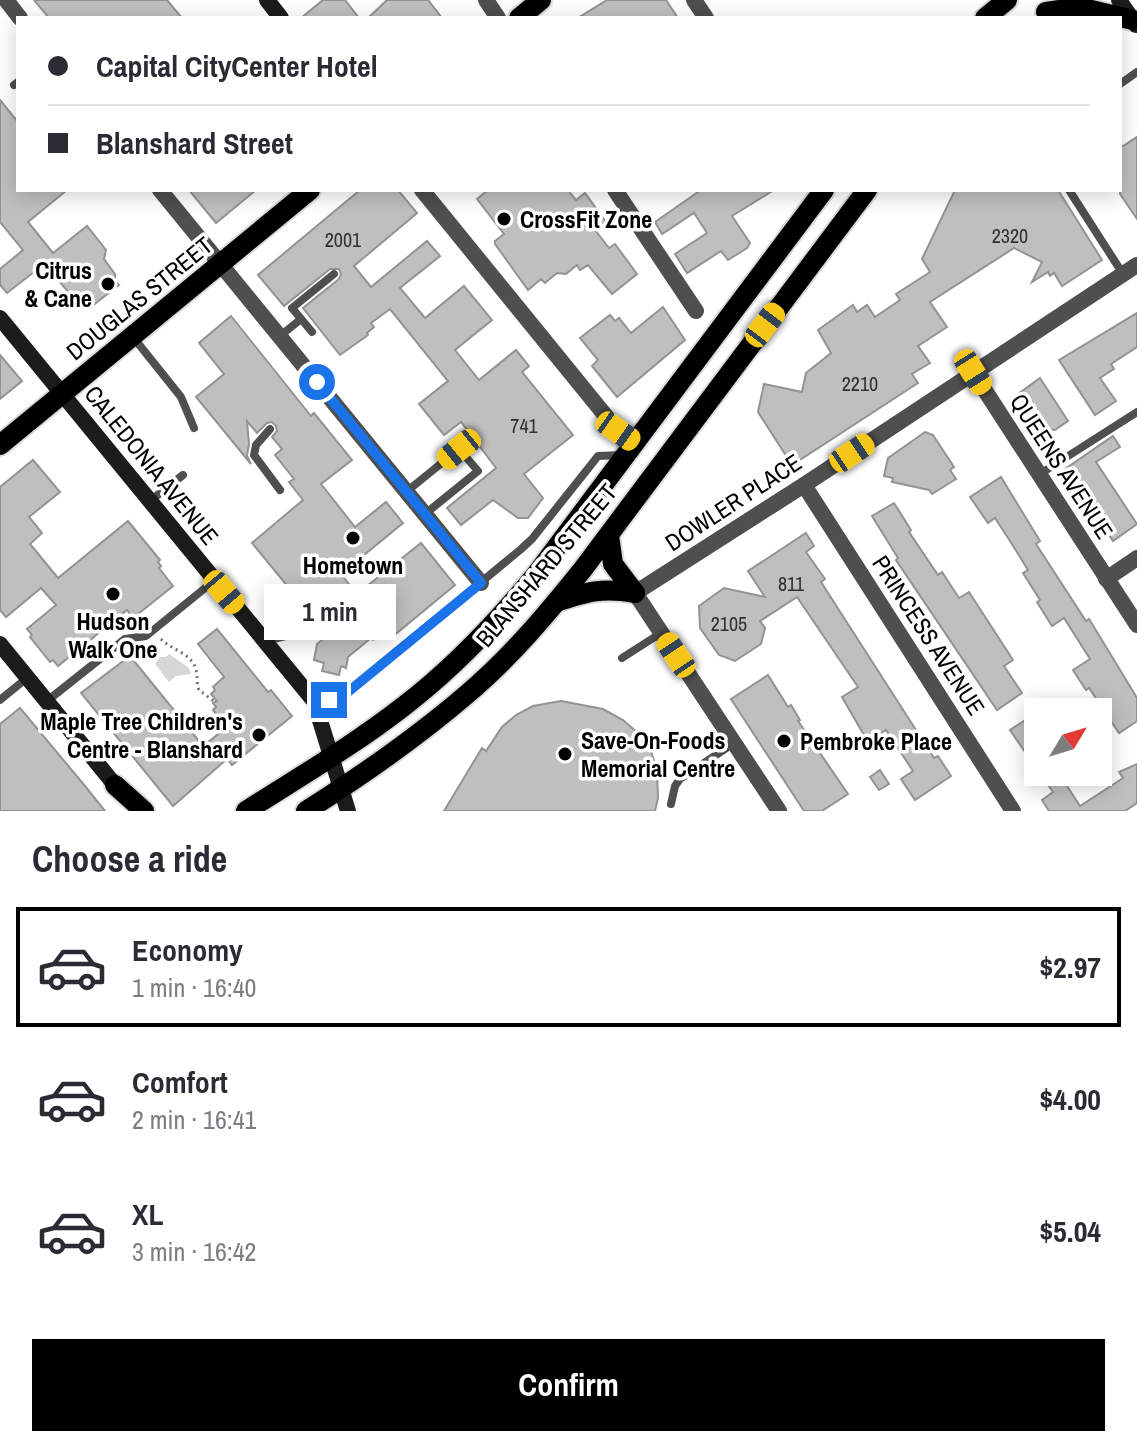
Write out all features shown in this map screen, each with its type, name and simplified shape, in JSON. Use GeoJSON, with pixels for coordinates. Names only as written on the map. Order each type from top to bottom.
{"type":"FeatureCollection","features":[{"type":"Feature","properties":{"kind":"main road"},"geometry":{"type":"LineString","coordinates":[[521,16],[541,0]]}},
{"type":"Feature","properties":{"kind":"main road"},"geometry":{"type":"LineString","coordinates":[[987,16],[1007,0]]}},
{"type":"Feature","properties":{"kind":"main road"},"geometry":{"type":"LineString","coordinates":[[1049,10],[1079,7],[1110,16]]}},
{"type":"Feature","properties":{"kind":"main road","name":"DOUGLAS STREET"},"geometry":{"type":"LineString","coordinates":[[0,445],[308,192]]}},
{"type":"Feature","properties":{"kind":"main road"},"geometry":{"type":"LineString","coordinates":[[801,192],[803,218]]}},
{"type":"Feature","properties":{"kind":"main road","name":"BLANSHARD STREET"},"geometry":{"type":"LineString","coordinates":[[246,811],[405,705],[488,630],[538,572],[822,192]]}},
{"type":"Feature","properties":{"kind":"main road","name":"BLANSHARD STREET"},"geometry":{"type":"LineString","coordinates":[[306,811],[341,789],[467,694],[512,651],[609,535],[865,192]]}},
{"type":"Feature","properties":{"kind":"main road"},"geometry":{"type":"LineString","coordinates":[[631,448],[680,439]]}},
{"type":"Feature","properties":{"kind":"main road"},"geometry":{"type":"LineString","coordinates":[[609,535],[613,564],[635,593]]}},
{"type":"Feature","properties":{"kind":"main road"},"geometry":{"type":"LineString","coordinates":[[556,602],[594,590],[635,593]]}},
{"type":"Feature","properties":{"kind":"main road"},"geometry":{"type":"LineString","coordinates":[[115,785],[123,811]]}},
{"type":"Feature","properties":{"kind":"main road"},"geometry":{"type":"LineString","coordinates":[[115,785],[144,811]]}},
{"type":"Feature","properties":{"kind":"street"},"geometry":{"type":"LineString","coordinates":[[2,0],[18,16]]}},
{"type":"Feature","properties":{"kind":"street"},"geometry":{"type":"LineString","coordinates":[[267,0],[279,16]]}},
{"type":"Feature","properties":{"kind":"street"},"geometry":{"type":"LineString","coordinates":[[1119,0],[1135,23]]}},
{"type":"Feature","properties":{"kind":"street"},"geometry":{"type":"LineString","coordinates":[[162,192],[481,583]]}},
{"type":"Feature","properties":{"kind":"street"},"geometry":{"type":"LineString","coordinates":[[424,192],[631,448]]}},
{"type":"Feature","properties":{"kind":"street"},"geometry":{"type":"LineString","coordinates":[[616,192],[696,311]]}},
{"type":"Feature","properties":{"kind":"street","name":"DOWLER PLACE"},"geometry":{"type":"LineString","coordinates":[[635,593],[1130,269]]}},
{"type":"Feature","properties":{"kind":"street","name":"CALEDONIA AVENUE"},"geometry":{"type":"LineString","coordinates":[[0,318],[314,701],[348,811]]}},
{"type":"Feature","properties":{"kind":"street","name":"QUEENS AVENUE"},"geometry":{"type":"LineString","coordinates":[[973,372],[1137,625]]}},
{"type":"Feature","properties":{"kind":"street","name":"PRINCESS AVENUE"},"geometry":{"type":"LineString","coordinates":[[804,485],[1013,811]]}},
{"type":"Feature","properties":{"kind":"street"},"geometry":{"type":"LineString","coordinates":[[1106,579],[1137,558]]}},
{"type":"Feature","properties":{"kind":"street"},"geometry":{"type":"LineString","coordinates":[[635,593],[779,811]]}},
{"type":"Feature","properties":{"kind":"street"},"geometry":{"type":"LineString","coordinates":[[0,644],[115,785]]}},
{"type":"Feature","properties":{"kind":"lane"},"geometry":{"type":"LineString","coordinates":[[1071,192],[1130,269]]}},
{"type":"Feature","properties":{"kind":"lane"},"geometry":{"type":"LineString","coordinates":[[312,332],[292,308],[334,274]]}},
{"type":"Feature","properties":{"kind":"lane"},"geometry":{"type":"LineString","coordinates":[[279,336],[301,319]]}},
{"type":"Feature","properties":{"kind":"lane"},"geometry":{"type":"LineString","coordinates":[[133,336],[181,397],[194,428]]}},
{"type":"Feature","properties":{"kind":"lane"},"geometry":{"type":"LineString","coordinates":[[1038,475],[1137,412]]}},
{"type":"Feature","properties":{"kind":"lane"},"geometry":{"type":"LineString","coordinates":[[270,429],[256,445],[254,455],[280,490]]}},
{"type":"Feature","properties":{"kind":"lane","name":"BLANSHARD STREET"},"geometry":{"type":"LineString","coordinates":[[314,701],[343,696],[481,583],[532,539],[598,456],[631,448]]}},
{"type":"Feature","properties":{"kind":"lane"},"geometry":{"type":"LineString","coordinates":[[406,492],[459,449],[478,471],[425,514]]}},
{"type":"Feature","properties":{"kind":"lane"},"geometry":{"type":"LineString","coordinates":[[150,501],[183,475]]}},
{"type":"Feature","properties":{"kind":"lane"},"geometry":{"type":"LineString","coordinates":[[47,702],[125,639],[146,636],[215,580]]}},
{"type":"Feature","properties":{"kind":"lane"},"geometry":{"type":"LineString","coordinates":[[265,641],[310,630]]}},
{"type":"Feature","properties":{"kind":"lane"},"geometry":{"type":"LineString","coordinates":[[622,658],[661,632]]}},
{"type":"Feature","properties":{"kind":"lane"},"geometry":{"type":"LineString","coordinates":[[0,700],[27,678]]}},
{"type":"Feature","properties":{"kind":"lane"},"geometry":{"type":"LineString","coordinates":[[671,804],[680,779],[735,743]]}},
{"type":"Feature","properties":{"kind":"path"},"geometry":{"type":"LineString","coordinates":[[153,630],[168,647],[190,659],[196,669],[199,690],[215,702]]}},
{"type":"Feature","properties":{"kind":"shaded area"},"geometry":{"type":"Polygon","coordinates":[[[169,654],[189,668],[191,674],[176,676],[169,682],[155,664],[160,657],[169,654]]]}},
{"type":"Feature","properties":{"kind":"building"},"geometry":{"type":"Polygon","coordinates":[[[34,0],[167,0],[180,16],[47,16],[34,0]]]}},
{"type":"Feature","properties":{"kind":"building"},"geometry":{"type":"Polygon","coordinates":[[[323,0],[345,0],[357,16],[303,16],[323,0]]]}},
{"type":"Feature","properties":{"kind":"building"},"geometry":{"type":"Polygon","coordinates":[[[387,0],[428,0],[440,16],[370,16],[387,0]]]}},
{"type":"Feature","properties":{"kind":"building"},"geometry":{"type":"Polygon","coordinates":[[[607,0],[666,0],[677,16],[581,16],[607,0]]]}},
{"type":"Feature","properties":{"kind":"building"},"geometry":{"type":"Polygon","coordinates":[[[0,100],[16,120],[16,192],[65,192],[28,222],[53,253],[87,226],[106,250],[104,259],[119,285],[91,307],[84,299],[78,304],[51,271],[40,279],[34,272],[7,293],[0,285],[0,269],[23,250],[0,222],[0,100]]]}},
{"type":"Feature","properties":{"kind":"building"},"geometry":{"type":"Polygon","coordinates":[[[1137,137],[1137,219],[1120,194],[1122,147],[1137,137]]]}},
{"type":"Feature","properties":{"kind":"building"},"geometry":{"type":"Polygon","coordinates":[[[191,192],[254,192],[216,223],[191,192]]]}},
{"type":"Feature","properties":{"kind":"building"},"geometry":{"type":"Polygon","coordinates":[[[358,192],[400,192],[417,213],[354,266],[371,287],[427,241],[440,256],[400,288],[425,318],[464,286],[492,320],[455,350],[479,380],[516,350],[529,366],[522,372],[573,435],[524,474],[543,498],[528,518],[518,518],[493,500],[461,525],[447,508],[496,468],[461,422],[444,435],[419,404],[448,381],[390,309],[371,323],[374,327],[368,335],[340,355],[303,308],[339,279],[339,269],[330,269],[284,306],[258,275],[358,192]]]}},
{"type":"Feature","properties":{"kind":"building"},"geometry":{"type":"Polygon","coordinates":[[[486,192],[570,192],[576,200],[585,193],[606,222],[595,230],[609,248],[615,244],[637,274],[612,294],[588,265],[580,270],[577,265],[566,274],[557,273],[545,283],[541,279],[528,290],[495,244],[504,234],[477,199],[486,192]]]}},
{"type":"Feature","properties":{"kind":"building"},"geometry":{"type":"Polygon","coordinates":[[[698,192],[771,192],[732,216],[750,243],[747,248],[728,260],[721,251],[687,273],[675,254],[707,233],[694,213],[662,234],[655,222],[698,192]]]}},
{"type":"Feature","properties":{"kind":"building"},"geometry":{"type":"Polygon","coordinates":[[[954,192],[1059,192],[1102,260],[1062,286],[1054,273],[1050,276],[1048,272],[1032,282],[1042,262],[1014,248],[930,302],[947,327],[918,346],[930,363],[912,374],[918,383],[792,465],[758,412],[764,384],[802,392],[806,373],[831,353],[818,330],[853,305],[857,312],[867,305],[875,317],[900,300],[896,294],[930,272],[922,259],[954,192]]]}},
{"type":"Feature","properties":{"kind":"building"},"geometry":{"type":"Polygon","coordinates":[[[663,307],[685,340],[617,397],[592,366],[598,360],[580,338],[610,315],[615,321],[619,318],[631,333],[663,307]]]}},
{"type":"Feature","properties":{"kind":"building"},"geometry":{"type":"Polygon","coordinates":[[[1137,313],[1137,347],[1111,364],[1114,369],[1100,378],[1116,401],[1095,415],[1059,360],[1137,313]]]}},
{"type":"Feature","properties":{"kind":"building"},"geometry":{"type":"Polygon","coordinates":[[[231,316],[311,416],[314,413],[352,460],[321,484],[355,527],[386,502],[403,523],[341,574],[357,594],[421,543],[455,585],[392,637],[386,630],[373,640],[371,638],[348,657],[346,668],[341,666],[339,675],[322,671],[324,663],[314,660],[317,644],[333,631],[308,600],[302,604],[252,543],[303,500],[289,482],[294,479],[275,455],[282,449],[272,437],[277,431],[276,426],[272,422],[267,423],[257,433],[247,421],[247,456],[251,464],[196,397],[224,374],[199,343],[231,316]]]}},
{"type":"Feature","properties":{"kind":"building"},"geometry":{"type":"Polygon","coordinates":[[[0,355],[22,381],[0,399],[0,355]]]}},
{"type":"Feature","properties":{"kind":"building"},"geometry":{"type":"Polygon","coordinates":[[[1040,378],[1068,421],[1055,430],[1041,428],[1018,394],[1040,378]]]}},
{"type":"Feature","properties":{"kind":"building"},"geometry":{"type":"Polygon","coordinates":[[[925,432],[933,435],[954,467],[950,470],[956,479],[932,494],[929,490],[892,482],[893,478],[884,476],[888,458],[925,432]]]}},
{"type":"Feature","properties":{"kind":"building"},"geometry":{"type":"Polygon","coordinates":[[[1113,436],[1120,447],[1096,462],[1137,524],[1113,541],[1065,469],[1113,436]]]}},
{"type":"Feature","properties":{"kind":"building"},"geometry":{"type":"Polygon","coordinates":[[[33,460],[60,492],[29,517],[42,533],[30,544],[58,578],[128,521],[160,560],[159,568],[173,586],[133,618],[127,610],[58,666],[53,660],[50,662],[27,629],[56,605],[41,588],[6,617],[0,610],[0,487],[33,460]]]}},
{"type":"Feature","properties":{"kind":"building"},"geometry":{"type":"Polygon","coordinates":[[[1001,477],[1040,541],[1036,544],[1086,621],[1089,619],[1137,698],[1137,721],[1119,733],[1112,722],[1112,698],[1096,698],[1089,688],[1086,690],[1073,670],[1090,659],[1064,618],[1052,626],[1023,573],[1028,570],[1010,541],[995,518],[988,523],[970,497],[1001,477]]]}},
{"type":"Feature","properties":{"kind":"building"},"geometry":{"type":"Polygon","coordinates":[[[894,503],[938,575],[942,572],[959,598],[969,592],[1013,660],[1004,666],[1022,693],[997,710],[896,560],[898,558],[872,516],[894,503]]]}},
{"type":"Feature","properties":{"kind":"building"},"geometry":{"type":"Polygon","coordinates":[[[806,533],[814,546],[806,552],[825,579],[821,582],[934,758],[938,756],[951,776],[915,800],[901,779],[913,771],[886,730],[868,742],[842,697],[858,687],[797,597],[760,621],[765,628],[761,644],[735,661],[719,655],[700,628],[699,606],[724,588],[765,597],[748,571],[806,533]]]}},
{"type":"Feature","properties":{"kind":"building"},"geometry":{"type":"Polygon","coordinates":[[[217,629],[268,692],[271,690],[292,716],[232,765],[227,759],[173,806],[81,693],[130,656],[203,746],[227,727],[213,710],[216,707],[213,703],[217,701],[211,694],[215,690],[213,687],[224,677],[198,644],[217,629]]]}},
{"type":"Feature","properties":{"kind":"building","name":"Pembroke Place"},"geometry":{"type":"Polygon","coordinates":[[[768,675],[848,794],[822,811],[804,811],[731,699],[768,675]]]}},
{"type":"Feature","properties":{"kind":"building","name":"Save-On-Foods Memorial Centre"},"geometry":{"type":"Polygon","coordinates":[[[561,701],[603,709],[639,734],[650,749],[657,769],[655,811],[444,811],[482,748],[486,751],[502,727],[533,706],[561,701]]]}},
{"type":"Feature","properties":{"kind":"building"},"geometry":{"type":"Polygon","coordinates":[[[20,708],[105,811],[0,811],[0,724],[20,708]]]}},
{"type":"Feature","properties":{"kind":"building"},"geometry":{"type":"Polygon","coordinates":[[[1024,721],[1024,750],[1010,730],[1024,721]]]}},
{"type":"Feature","properties":{"kind":"building"},"geometry":{"type":"Polygon","coordinates":[[[1137,764],[1137,803],[1125,811],[1049,811],[1042,800],[1053,792],[1049,786],[1067,786],[1080,806],[1123,778],[1119,772],[1137,764]]]}},
{"type":"Feature","properties":{"kind":"building"},"geometry":{"type":"Polygon","coordinates":[[[880,770],[889,784],[879,790],[870,777],[880,770]]]}},
{"type":"Feature","properties":{"kind":"place","name":"CrossFit Zone"},"geometry":{"type":"Point","coordinates":[504,219]}},
{"type":"Feature","properties":{"kind":"place","name":"Citrus & Cane"},"geometry":{"type":"Point","coordinates":[108,284]}},
{"type":"Feature","properties":{"kind":"place","name":"Hometown"},"geometry":{"type":"Point","coordinates":[353,538]}},
{"type":"Feature","properties":{"kind":"place","name":"Hudson Walk One"},"geometry":{"type":"Point","coordinates":[113,594]}},
{"type":"Feature","properties":{"kind":"place","name":"Maple Tree Children's Centre - Blanshard"},"geometry":{"type":"Point","coordinates":[259,735]}},
{"type":"Feature","properties":{"kind":"place","name":"Pembroke Place"},"geometry":{"type":"Point","coordinates":[784,741]}},
{"type":"Feature","properties":{"kind":"place","name":"Save-On-Foods Memorial Centre"},"geometry":{"type":"Point","coordinates":[565,754]}},
{"type":"Feature","properties":{"kind":"route"},"geometry":{"type":"LineString","coordinates":[[317,382],[481,583],[343,696],[329,700]]}}]}
